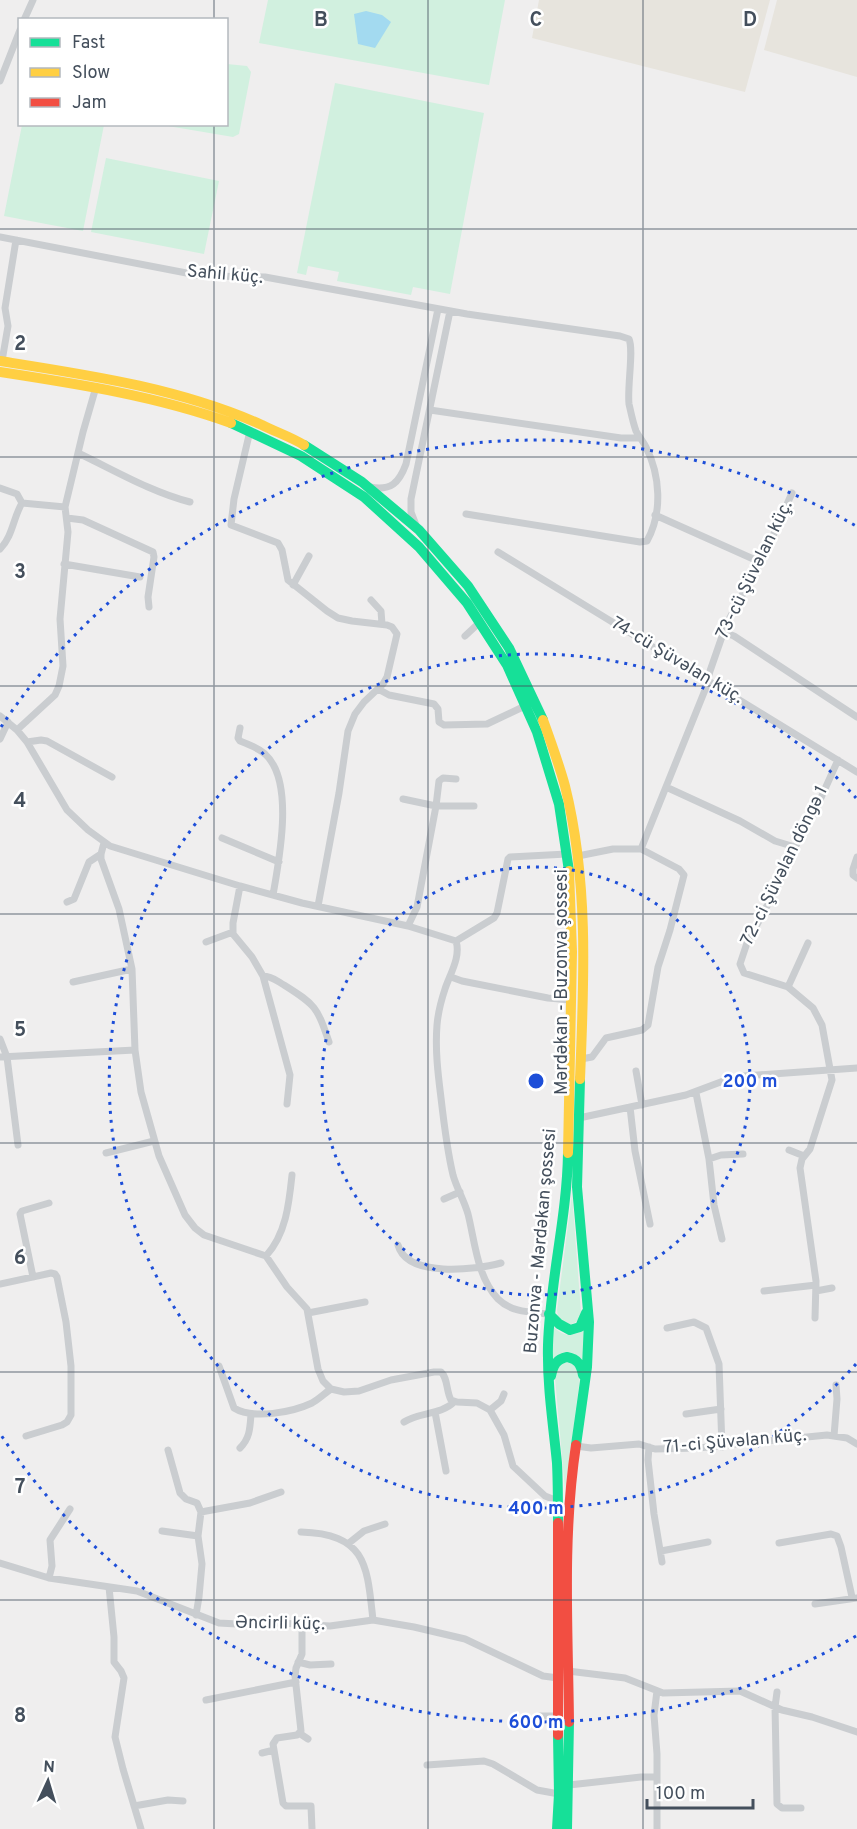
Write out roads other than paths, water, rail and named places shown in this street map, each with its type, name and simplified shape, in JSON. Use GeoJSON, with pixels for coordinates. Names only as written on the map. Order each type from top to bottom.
{"type":"FeatureCollection","features":[{"type":"Feature","properties":{"kind":"main road","name":"Buzonva - Mərdəkan şossesi"},"geometry":{"type":"LineString","coordinates":[[1,365],[171,404],[230,422],[309,460],[344,483],[409,536],[451,582],[501,654],[537,727],[573,855],[567,1184],[549,1314],[547,1372],[557,1465],[558,1501],[559,1794],[557,1829]]}},
{"type":"Feature","properties":{"kind":"main road","name":"Mərdəkan - Buzonva şossesi"},"geometry":{"type":"LineString","coordinates":[[1,365],[139,385],[174,394],[234,413],[315,451],[369,487],[417,529],[461,576],[510,647],[546,724],[564,782],[582,929],[578,1198],[588,1296],[589,1349],[569,1505],[567,1829]]}},
{"type":"Feature","properties":{"kind":"main road"},"geometry":{"type":"LineString","coordinates":[[549,1314],[562,1328],[576,1329],[584,1322],[588,1296]]}},
{"type":"Feature","properties":{"kind":"main road"},"geometry":{"type":"LineString","coordinates":[[549,1402],[551,1370],[554,1363],[559,1358],[572,1357],[581,1363],[583,1371],[583,1405]]}},
{"type":"Feature","properties":{"kind":"street"},"geometry":{"type":"LineString","coordinates":[[25,18],[33,0]]}},
{"type":"Feature","properties":{"kind":"street"},"geometry":{"type":"LineString","coordinates":[[0,81],[18,35]]}},
{"type":"Feature","properties":{"kind":"street","name":"Sahil küç."},"geometry":{"type":"LineString","coordinates":[[0,237],[202,276],[264,277],[450,311],[620,336],[629,339],[631,346],[629,403],[640,438]]}},
{"type":"Feature","properties":{"kind":"street"},"geometry":{"type":"LineString","coordinates":[[1,365],[8,326],[5,308],[16,240]]}},
{"type":"Feature","properties":{"kind":"street"},"geometry":{"type":"LineString","coordinates":[[369,487],[389,487],[402,475],[438,309]]}},
{"type":"Feature","properties":{"kind":"street"},"geometry":{"type":"LineString","coordinates":[[417,529],[411,512],[411,499],[450,311]]}},
{"type":"Feature","properties":{"kind":"street"},"geometry":{"type":"LineString","coordinates":[[17,730],[55,695],[59,687],[62,671],[60,619],[68,532],[65,507],[96,387]]}},
{"type":"Feature","properties":{"kind":"street"},"geometry":{"type":"LineString","coordinates":[[430,410],[621,438],[640,438],[647,448],[658,487],[659,497],[655,515],[649,538],[644,542],[466,514]]}},
{"type":"Feature","properties":{"kind":"street"},"geometry":{"type":"LineString","coordinates":[[250,431],[230,522],[233,527],[278,543],[282,550],[286,576],[293,585],[338,618],[387,625],[396,630],[397,640],[387,676],[355,714],[348,731],[318,906]]}},
{"type":"Feature","properties":{"kind":"street"},"geometry":{"type":"LineString","coordinates":[[78,453],[150,488],[190,502]]}},
{"type":"Feature","properties":{"kind":"street"},"geometry":{"type":"LineString","coordinates":[[0,488],[17,494],[22,503]]}},
{"type":"Feature","properties":{"kind":"street","name":"73-cü Şüvəlan küç."},"geometry":{"type":"LineString","coordinates":[[641,849],[708,680],[723,632],[760,562],[792,493]]}},
{"type":"Feature","properties":{"kind":"street"},"geometry":{"type":"LineString","coordinates":[[22,503],[65,507]]}},
{"type":"Feature","properties":{"kind":"street"},"geometry":{"type":"LineString","coordinates":[[0,549],[9,537],[17,511],[22,503]]}},
{"type":"Feature","properties":{"kind":"street"},"geometry":{"type":"LineString","coordinates":[[655,515],[760,562]]}},
{"type":"Feature","properties":{"kind":"street"},"geometry":{"type":"LineString","coordinates":[[67,518],[82,520],[153,552],[149,607]]}},
{"type":"Feature","properties":{"kind":"street","name":"74-cü Şüvəlan küç."},"geometry":{"type":"LineString","coordinates":[[498,552],[857,772]]}},
{"type":"Feature","properties":{"kind":"street"},"geometry":{"type":"LineString","coordinates":[[293,585],[309,556]]}},
{"type":"Feature","properties":{"kind":"street"},"geometry":{"type":"LineString","coordinates":[[64,564],[140,577]]}},
{"type":"Feature","properties":{"kind":"street"},"geometry":{"type":"LineString","coordinates":[[371,600],[381,611],[382,624]]}},
{"type":"Feature","properties":{"kind":"street"},"geometry":{"type":"LineString","coordinates":[[465,636],[480,622]]}},
{"type":"Feature","properties":{"kind":"street"},"geometry":{"type":"LineString","coordinates":[[723,632],[734,636],[857,717]]}},
{"type":"Feature","properties":{"kind":"street"},"geometry":{"type":"LineString","coordinates":[[378,689],[389,695],[434,704],[438,709],[439,722],[444,725],[487,724],[527,705]]}},
{"type":"Feature","properties":{"kind":"street"},"geometry":{"type":"LineString","coordinates":[[0,716],[27,742],[67,810],[104,843],[119,850],[240,886],[408,926],[456,941],[494,918],[510,857],[573,855],[613,849],[641,849],[679,869],[684,875],[658,967],[648,1025],[642,1030],[606,1038],[592,1057],[581,1059]]}},
{"type":"Feature","properties":{"kind":"street"},"geometry":{"type":"LineString","coordinates":[[0,739],[8,722]]}},
{"type":"Feature","properties":{"kind":"street"},"geometry":{"type":"LineString","coordinates":[[240,728],[238,738],[270,759],[279,779],[283,825],[273,895]]}},
{"type":"Feature","properties":{"kind":"street"},"geometry":{"type":"LineString","coordinates":[[27,742],[47,741],[112,777]]}},
{"type":"Feature","properties":{"kind":"street","name":"72-ci Şüvəlan döngə 1"},"geometry":{"type":"LineString","coordinates":[[804,1156],[810,1149],[832,1080],[825,1036],[819,1017],[813,1008],[789,987],[748,975],[744,973],[740,964],[742,952],[815,811],[838,760]]}},
{"type":"Feature","properties":{"kind":"street"},"geometry":{"type":"LineString","coordinates":[[408,926],[417,907],[440,779],[456,779]]}},
{"type":"Feature","properties":{"kind":"street"},"geometry":{"type":"LineString","coordinates":[[666,788],[740,821],[775,841],[795,847]]}},
{"type":"Feature","properties":{"kind":"street"},"geometry":{"type":"LineString","coordinates":[[403,800],[436,806],[474,806]]}},
{"type":"Feature","properties":{"kind":"street"},"geometry":{"type":"LineString","coordinates":[[222,838],[279,862]]}},
{"type":"Feature","properties":{"kind":"street"},"geometry":{"type":"LineString","coordinates":[[104,843],[101,854],[119,909],[132,969],[135,1050],[141,1092],[154,1141],[178,1202],[186,1215],[195,1228],[208,1237],[266,1256],[308,1313],[318,1369],[323,1381],[331,1389],[344,1392],[359,1390],[391,1380],[438,1371],[444,1374],[449,1397],[454,1402]]}},
{"type":"Feature","properties":{"kind":"street"},"geometry":{"type":"LineString","coordinates":[[67,902],[74,899],[89,862],[101,854]]}},
{"type":"Feature","properties":{"kind":"street"},"geometry":{"type":"LineString","coordinates":[[857,856],[852,873],[857,878]]}},
{"type":"Feature","properties":{"kind":"street"},"geometry":{"type":"LineString","coordinates":[[240,886],[233,932],[256,962],[263,976],[290,1075],[287,1104]]}},
{"type":"Feature","properties":{"kind":"street"},"geometry":{"type":"LineString","coordinates":[[206,942],[233,932]]}},
{"type":"Feature","properties":{"kind":"street"},"geometry":{"type":"LineString","coordinates":[[456,941],[457,952],[439,1013],[436,1056],[454,1179],[467,1211],[480,1268],[494,1295],[504,1305],[517,1310],[549,1314]]}},
{"type":"Feature","properties":{"kind":"street"},"geometry":{"type":"LineString","coordinates":[[789,987],[808,943]]}},
{"type":"Feature","properties":{"kind":"street"},"geometry":{"type":"LineString","coordinates":[[73,982],[132,969]]}},
{"type":"Feature","properties":{"kind":"street"},"geometry":{"type":"LineString","coordinates":[[263,976],[272,977],[308,1000],[321,1019],[329,1042]]}},
{"type":"Feature","properties":{"kind":"street"},"geometry":{"type":"LineString","coordinates":[[450,977],[537,996],[571,1000]]}},
{"type":"Feature","properties":{"kind":"street"},"geometry":{"type":"LineString","coordinates":[[0,1039],[9,1073],[18,1146]]}},
{"type":"Feature","properties":{"kind":"street"},"geometry":{"type":"LineString","coordinates":[[3,1057],[135,1050]]}},
{"type":"Feature","properties":{"kind":"street"},"geometry":{"type":"LineString","coordinates":[[579,1118],[696,1093],[726,1080],[744,1076],[857,1068]]}},
{"type":"Feature","properties":{"kind":"street"},"geometry":{"type":"LineString","coordinates":[[636,1071],[642,1105]]}},
{"type":"Feature","properties":{"kind":"street"},"geometry":{"type":"LineString","coordinates":[[0,1074],[9,1073]]}},
{"type":"Feature","properties":{"kind":"street"},"geometry":{"type":"LineString","coordinates":[[696,1093],[709,1159],[711,1188],[722,1239]]}},
{"type":"Feature","properties":{"kind":"street"},"geometry":{"type":"LineString","coordinates":[[630,1107],[635,1151],[650,1224]]}},
{"type":"Feature","properties":{"kind":"street"},"geometry":{"type":"LineString","coordinates":[[106,1153],[154,1141]]}},
{"type":"Feature","properties":{"kind":"street"},"geometry":{"type":"LineString","coordinates":[[789,1150],[804,1156],[800,1168],[816,1288],[815,1318]]}},
{"type":"Feature","properties":{"kind":"street"},"geometry":{"type":"LineString","coordinates":[[709,1159],[720,1155],[743,1154]]}},
{"type":"Feature","properties":{"kind":"street"},"geometry":{"type":"LineString","coordinates":[[266,1256],[277,1243],[287,1215],[292,1175]]}},
{"type":"Feature","properties":{"kind":"street"},"geometry":{"type":"LineString","coordinates":[[444,1199],[460,1192]]}},
{"type":"Feature","properties":{"kind":"street"},"geometry":{"type":"LineString","coordinates":[[33,1277],[19,1218],[22,1211],[49,1203]]}},
{"type":"Feature","properties":{"kind":"street"},"geometry":{"type":"LineString","coordinates":[[398,1245],[399,1251],[405,1257],[421,1266],[480,1268],[501,1263]]}},
{"type":"Feature","properties":{"kind":"street"},"geometry":{"type":"LineString","coordinates":[[0,1284],[55,1274],[71,1357],[71,1415],[62,1425],[26,1436]]}},
{"type":"Feature","properties":{"kind":"street"},"geometry":{"type":"LineString","coordinates":[[764,1291],[832,1288]]}},
{"type":"Feature","properties":{"kind":"street"},"geometry":{"type":"LineString","coordinates":[[308,1313],[365,1302]]}},
{"type":"Feature","properties":{"kind":"street"},"geometry":{"type":"LineString","coordinates":[[667,1328],[694,1322],[706,1328],[720,1364],[722,1447]]}},
{"type":"Feature","properties":{"kind":"street"},"geometry":{"type":"LineString","coordinates":[[219,1366],[234,1408],[251,1414],[272,1413],[302,1407],[331,1389]]}},
{"type":"Feature","properties":{"kind":"street"},"geometry":{"type":"LineString","coordinates":[[834,1436],[836,1385]]}},
{"type":"Feature","properties":{"kind":"street"},"geometry":{"type":"LineString","coordinates":[[490,1410],[501,1401],[504,1394]]}},
{"type":"Feature","properties":{"kind":"street"},"geometry":{"type":"LineString","coordinates":[[404,1422],[413,1417],[445,1409],[454,1402],[477,1403],[490,1410],[504,1435],[513,1466],[545,1496],[558,1501]]}},
{"type":"Feature","properties":{"kind":"street"},"geometry":{"type":"LineString","coordinates":[[686,1414],[721,1409]]}},
{"type":"Feature","properties":{"kind":"street"},"geometry":{"type":"LineString","coordinates":[[435,1412],[446,1471]]}},
{"type":"Feature","properties":{"kind":"street"},"geometry":{"type":"LineString","coordinates":[[240,1448],[249,1437],[251,1414]]}},
{"type":"Feature","properties":{"kind":"street","name":"71-ci Şüvəlan küç."},"geometry":{"type":"LineString","coordinates":[[576,1446],[591,1448],[639,1444],[666,1449],[722,1447],[816,1436],[855,1439]]}},
{"type":"Feature","properties":{"kind":"street"},"geometry":{"type":"LineString","coordinates":[[649,1447],[648,1460],[662,1562]]}},
{"type":"Feature","properties":{"kind":"street"},"geometry":{"type":"LineString","coordinates":[[168,1450],[180,1493],[186,1499],[197,1503],[201,1512],[198,1536],[201,1564],[200,1597],[196,1615]]}},
{"type":"Feature","properties":{"kind":"street"},"geometry":{"type":"LineString","coordinates":[[201,1512],[250,1503],[281,1492]]}},
{"type":"Feature","properties":{"kind":"street"},"geometry":{"type":"LineString","coordinates":[[49,1578],[52,1566],[51,1540],[70,1509]]}},
{"type":"Feature","properties":{"kind":"street"},"geometry":{"type":"LineString","coordinates":[[349,1543],[364,1531],[385,1524]]}},
{"type":"Feature","properties":{"kind":"street"},"geometry":{"type":"LineString","coordinates":[[162,1532],[198,1536]]}},
{"type":"Feature","properties":{"kind":"street"},"geometry":{"type":"LineString","coordinates":[[302,1532],[324,1534],[349,1543],[359,1555],[367,1573],[373,1620]]}},
{"type":"Feature","properties":{"kind":"street"},"geometry":{"type":"LineString","coordinates":[[779,1543],[831,1534],[837,1536],[854,1597],[815,1604]]}},
{"type":"Feature","properties":{"kind":"street"},"geometry":{"type":"LineString","coordinates":[[660,1551],[708,1542]]}},
{"type":"Feature","properties":{"kind":"street","name":"Əncirli küç."},"geometry":{"type":"LineString","coordinates":[[0,1563],[49,1578],[137,1591],[225,1624],[330,1626],[373,1620],[414,1627],[456,1637],[538,1674],[558,1678]]}},
{"type":"Feature","properties":{"kind":"street"},"geometry":{"type":"LineString","coordinates":[[109,1587],[114,1662],[124,1678],[115,1737],[141,1829]]}},
{"type":"Feature","properties":{"kind":"street"},"geometry":{"type":"LineString","coordinates":[[303,1624],[302,1654],[295,1672],[302,1727],[299,1733],[275,1740],[273,1744],[283,1803],[286,1806],[310,1806],[312,1829]]}},
{"type":"Feature","properties":{"kind":"street"},"geometry":{"type":"LineString","coordinates":[[298,1662],[309,1665],[331,1664]]}},
{"type":"Feature","properties":{"kind":"street"},"geometry":{"type":"LineString","coordinates":[[568,1671],[625,1677],[657,1691],[671,1694],[735,1690],[775,1707],[857,1732]]}},
{"type":"Feature","properties":{"kind":"street"},"geometry":{"type":"LineString","coordinates":[[206,1700],[296,1682]]}},
{"type":"Feature","properties":{"kind":"street"},"geometry":{"type":"LineString","coordinates":[[657,1691],[654,1705],[657,1754],[657,1829]]}},
{"type":"Feature","properties":{"kind":"street"},"geometry":{"type":"LineString","coordinates":[[777,1692],[775,1707],[777,1804],[782,1808],[801,1808]]}},
{"type":"Feature","properties":{"kind":"street"},"geometry":{"type":"LineString","coordinates":[[540,1716],[558,1716]]}},
{"type":"Feature","properties":{"kind":"street"},"geometry":{"type":"LineString","coordinates":[[299,1733],[308,1739]]}},
{"type":"Feature","properties":{"kind":"street"},"geometry":{"type":"LineString","coordinates":[[262,1753],[274,1750]]}},
{"type":"Feature","properties":{"kind":"street"},"geometry":{"type":"LineString","coordinates":[[427,1765],[484,1761],[537,1790],[559,1794]]}},
{"type":"Feature","properties":{"kind":"street"},"geometry":{"type":"LineString","coordinates":[[569,1785],[656,1777]]}},
{"type":"Feature","properties":{"kind":"street"},"geometry":{"type":"LineString","coordinates":[[134,1806],[168,1800],[183,1801]]}},
{"type":"Feature","properties":{"kind":"water"},"geometry":{"type":"Polygon","coordinates":[[[366,11],[382,15],[391,22],[375,48],[358,44],[354,14],[366,11]]]}}]}
